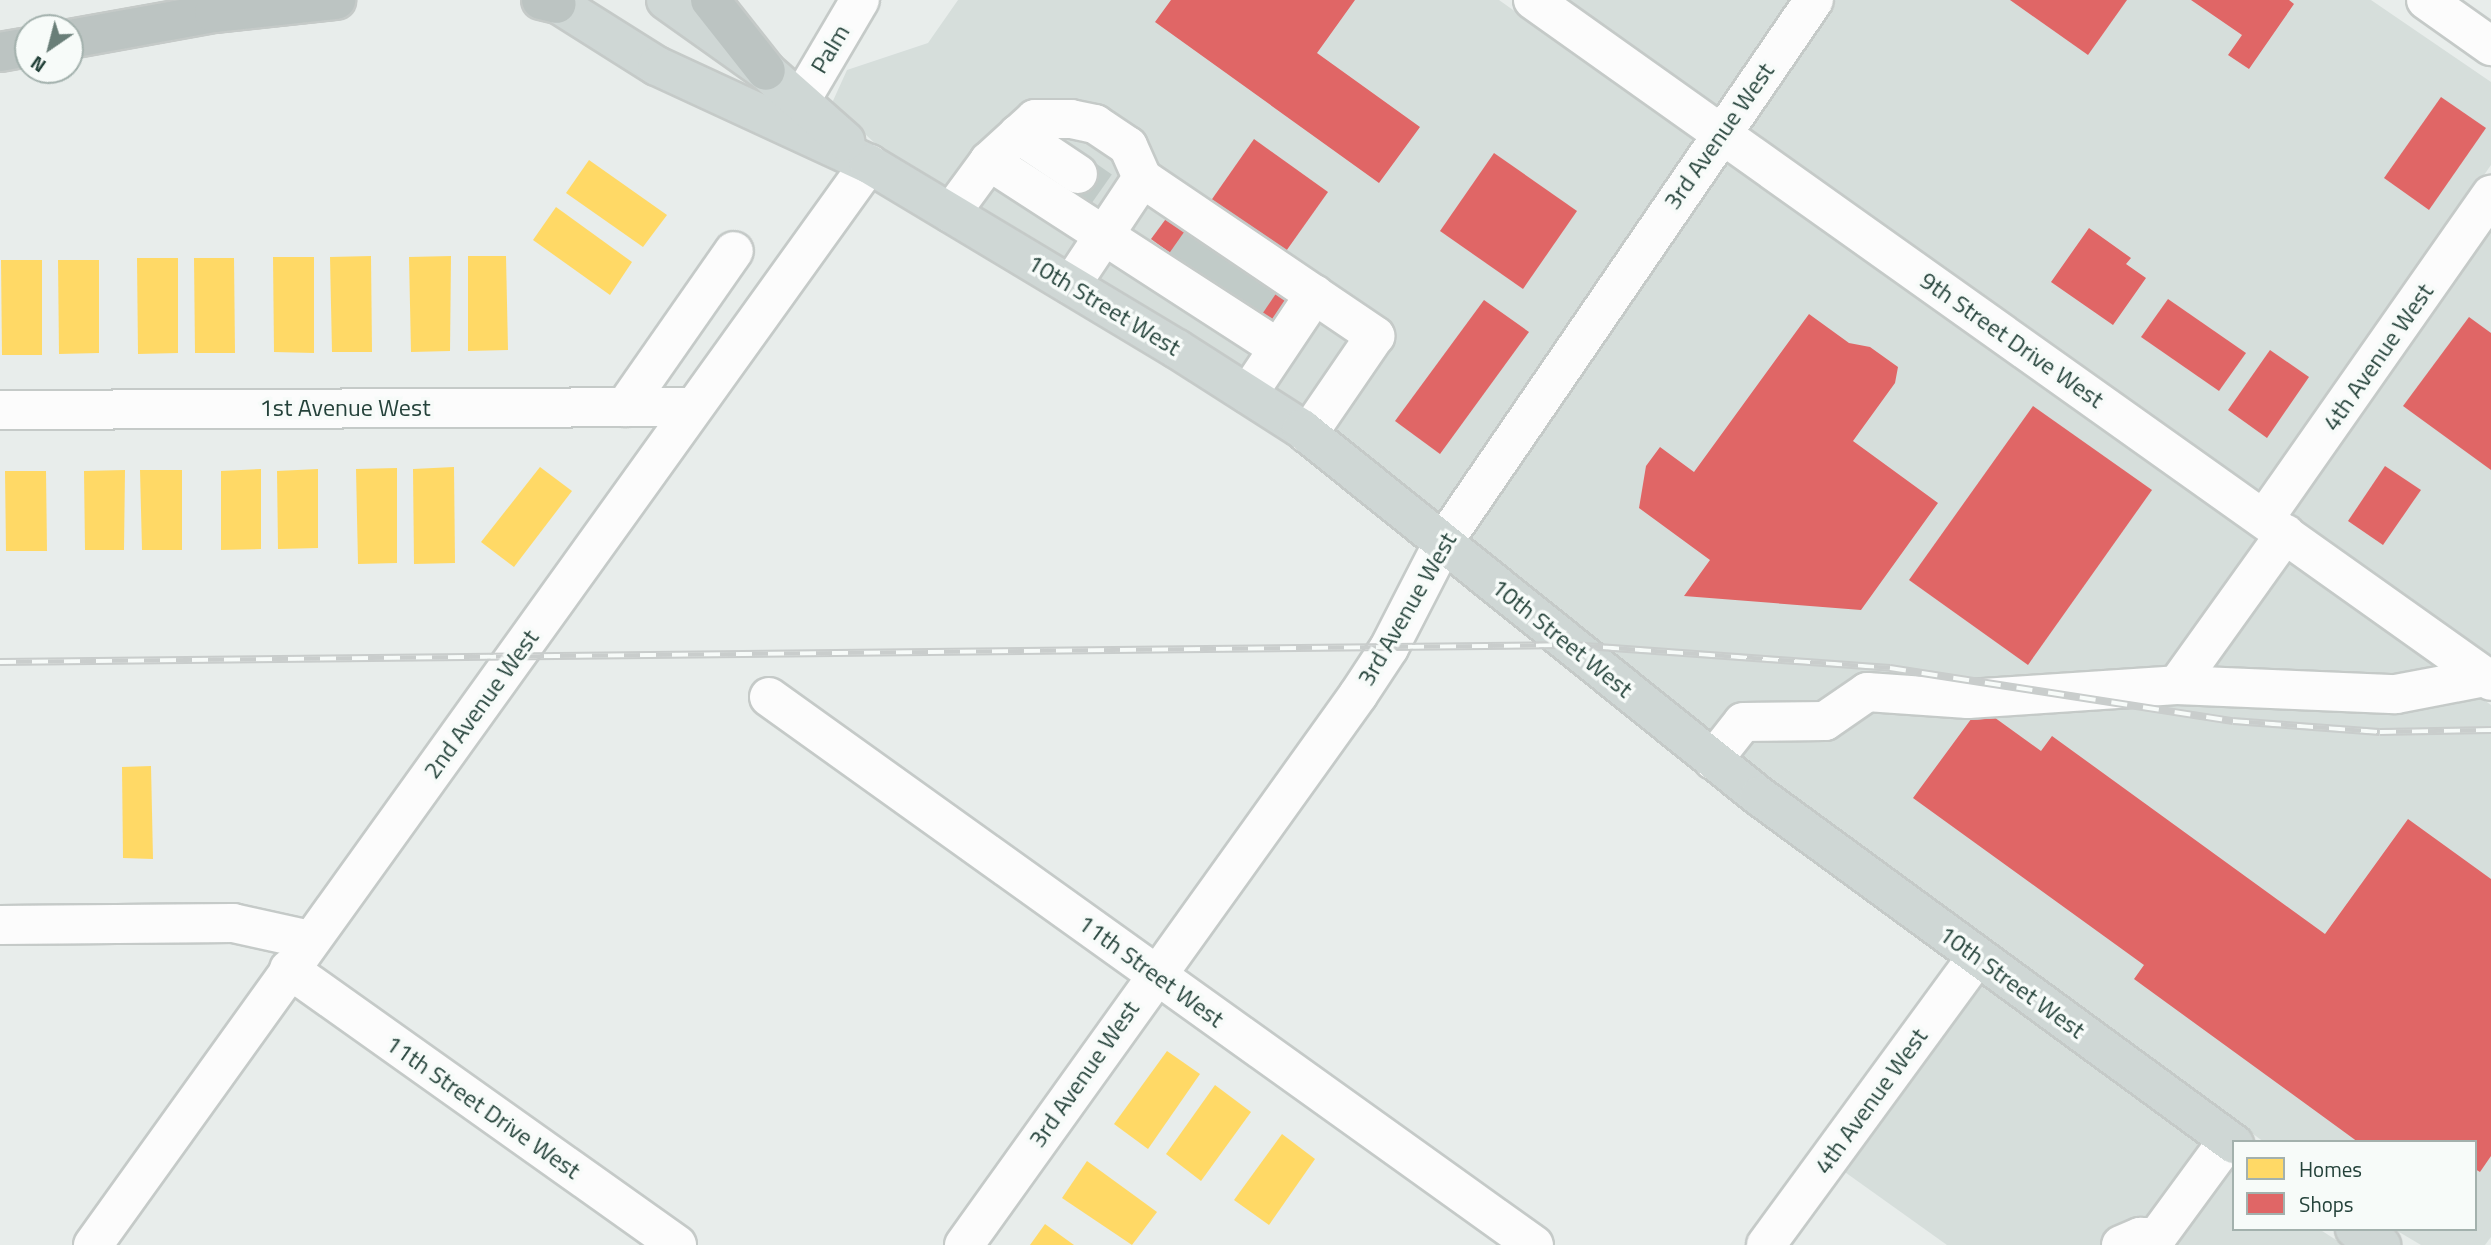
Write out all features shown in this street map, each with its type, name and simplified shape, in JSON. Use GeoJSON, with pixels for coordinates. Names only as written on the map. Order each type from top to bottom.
{"type":"FeatureCollection","features":[{"type":"Feature","properties":{"kind":"highway"},"geometry":{"type":"LineString","coordinates":[[214,13],[250,0]]}},
{"type":"Feature","properties":{"kind":"highway"},"geometry":{"type":"LineString","coordinates":[[84,37],[214,13],[336,0]]}},
{"type":"Feature","properties":{"kind":"highway"},"geometry":{"type":"LineString","coordinates":[[717,11],[766,71]]}},
{"type":"Feature","properties":{"kind":"main road"},"geometry":{"type":"LineString","coordinates":[[666,0],[717,11]]}},
{"type":"Feature","properties":{"kind":"main road","name":"10th Street West"},"geometry":{"type":"LineString","coordinates":[[550,1],[657,66],[869,164],[1071,285],[1308,434],[1713,760],[2231,1142]]}},
{"type":"Feature","properties":{"kind":"main road","name":"10th Street West"},"geometry":{"type":"LineString","coordinates":[[766,71],[869,164]]}},
{"type":"Feature","properties":{"kind":"main road"},"geometry":{"type":"LineString","coordinates":[[2358,1231],[2381,1245]]}},
{"type":"Feature","properties":{"kind":"street","name":"Palm"},"geometry":{"type":"LineString","coordinates":[[801,100],[860,0]]}},
{"type":"Feature","properties":{"kind":"street","name":"9th Street Drive West"},"geometry":{"type":"LineString","coordinates":[[1533,0],[2488,679]]}},
{"type":"Feature","properties":{"kind":"street","name":"3rd Avenue West"},"geometry":{"type":"LineString","coordinates":[[964,1245],[1155,974],[1358,695],[1389,648],[1444,541],[1720,133],[1814,0]]}},
{"type":"Feature","properties":{"kind":"street"},"geometry":{"type":"LineString","coordinates":[[2426,0],[2491,46]]}},
{"type":"Feature","properties":{"kind":"street"},"geometry":{"type":"LineString","coordinates":[[951,213],[989,161],[1035,119],[1095,124],[1128,146],[1110,197],[1071,285]]}},
{"type":"Feature","properties":{"kind":"street"},"geometry":{"type":"LineString","coordinates":[[1018,134],[1223,274],[1278,348]]}},
{"type":"Feature","properties":{"kind":"street"},"geometry":{"type":"LineString","coordinates":[[989,161],[1110,197],[1223,274],[1315,294],[1374,336],[1308,434]]}},
{"type":"Feature","properties":{"kind":"street","name":"2nd Avenue West"},"geometry":{"type":"LineString","coordinates":[[93,1245],[691,407],[869,164]]}},
{"type":"Feature","properties":{"kind":"street","name":"4th Avenue West"},"geometry":{"type":"LineString","coordinates":[[2177,685],[2274,527],[2491,195]]}},
{"type":"Feature","properties":{"kind":"street"},"geometry":{"type":"LineString","coordinates":[[625,407],[734,250]]}},
{"type":"Feature","properties":{"kind":"street"},"geometry":{"type":"LineString","coordinates":[[1248,394],[1315,294]]}},
{"type":"Feature","properties":{"kind":"street","name":"1st Avenue West"},"geometry":{"type":"LineString","coordinates":[[0,410],[691,407]]}},
{"type":"Feature","properties":{"kind":"street"},"geometry":{"type":"LineString","coordinates":[[1713,760],[1743,722],[1825,721],[1867,692],[1968,699],[2177,685],[2396,694],[2488,679]]}},
{"type":"Feature","properties":{"kind":"street","name":"11th Street West"},"geometry":{"type":"LineString","coordinates":[[769,697],[1534,1245]]}},
{"type":"Feature","properties":{"kind":"street"},"geometry":{"type":"LineString","coordinates":[[0,925],[233,923],[300,955]]}},
{"type":"Feature","properties":{"kind":"street","name":"11th Street Drive West"},"geometry":{"type":"LineString","coordinates":[[300,955],[677,1245]]}},
{"type":"Feature","properties":{"kind":"street","name":"4th Avenue West"},"geometry":{"type":"LineString","coordinates":[[1766,1245],[1977,957]]}},
{"type":"Feature","properties":{"kind":"street"},"geometry":{"type":"LineString","coordinates":[[2149,1242],[2231,1142]]}},
{"type":"Feature","properties":{"kind":"shaded area"},"geometry":{"type":"Polygon","coordinates":[[[958,0],[1499,0],[1695,139],[1441,514],[1312,413],[1187,332],[880,148],[832,103],[847,70],[928,43],[958,0]]]}},
{"type":"Feature","properties":{"kind":"shaded area"},"geometry":{"type":"Polygon","coordinates":[[[1566,0],[1793,0],[1717,107],[1566,0]]]}},
{"type":"Feature","properties":{"kind":"shaded area"},"geometry":{"type":"Polygon","coordinates":[[[1835,0],[2371,0],[2491,82],[2491,165],[2261,494],[1745,127],[1835,0]]]}},
{"type":"Feature","properties":{"kind":"shaded area"},"geometry":{"type":"Polygon","coordinates":[[[1723,159],[2491,705],[2491,1237],[2485,1245],[2421,1245],[2397,1231],[2477,1231],[2477,1140],[2261,1140],[1771,781],[1468,536],[1723,159]]]}},
{"type":"Feature","properties":{"kind":"shaded area"},"geometry":{"type":"Polygon","coordinates":[[[2491,225],[2491,656],[2289,513],[2491,225]]]}},
{"type":"Feature","properties":{"kind":"shaded area"},"geometry":{"type":"Polygon","coordinates":[[[1979,982],[2232,1166],[2232,1231],[2322,1231],[2344,1245],[1947,1245],[1842,1170],[1979,982]]]}},
{"type":"Feature","properties":{"kind":"building: Homes"},"geometry":{"type":"Polygon","coordinates":[[[589,160],[667,215],[643,247],[566,193],[589,160]]]}},
{"type":"Feature","properties":{"kind":"building: Homes"},"geometry":{"type":"Polygon","coordinates":[[[556,207],[632,262],[610,295],[533,240],[556,207]]]}},
{"type":"Feature","properties":{"kind":"building: Homes"},"geometry":{"type":"Polygon","coordinates":[[[371,256],[372,352],[332,352],[330,257],[371,256]]]}},
{"type":"Feature","properties":{"kind":"building: Homes"},"geometry":{"type":"Polygon","coordinates":[[[451,256],[450,351],[411,352],[409,257],[451,256]]]}},
{"type":"Feature","properties":{"kind":"building: Homes"},"geometry":{"type":"Polygon","coordinates":[[[468,256],[506,256],[508,350],[468,351],[468,256]]]}},
{"type":"Feature","properties":{"kind":"building: Homes"},"geometry":{"type":"Polygon","coordinates":[[[273,257],[314,257],[314,353],[274,352],[273,257]]]}},
{"type":"Feature","properties":{"kind":"building: Homes"},"geometry":{"type":"Polygon","coordinates":[[[137,258],[178,258],[178,353],[138,354],[137,258]]]}},
{"type":"Feature","properties":{"kind":"building: Homes"},"geometry":{"type":"Polygon","coordinates":[[[194,258],[234,258],[235,353],[195,353],[194,258]]]}},
{"type":"Feature","properties":{"kind":"building: Homes"},"geometry":{"type":"Polygon","coordinates":[[[1,260],[42,260],[42,355],[2,355],[1,260]]]}},
{"type":"Feature","properties":{"kind":"building: Homes"},"geometry":{"type":"Polygon","coordinates":[[[58,260],[99,260],[99,353],[59,354],[58,260]]]}},
{"type":"Feature","properties":{"kind":"building: Homes"},"geometry":{"type":"Polygon","coordinates":[[[454,467],[455,563],[414,564],[413,469],[454,467]]]}},
{"type":"Feature","properties":{"kind":"building: Homes"},"geometry":{"type":"Polygon","coordinates":[[[540,467],[572,491],[514,567],[481,542],[540,467]]]}},
{"type":"Feature","properties":{"kind":"building: Homes"},"geometry":{"type":"Polygon","coordinates":[[[397,468],[397,563],[358,564],[356,469],[397,468]]]}},
{"type":"Feature","properties":{"kind":"building: Homes"},"geometry":{"type":"Polygon","coordinates":[[[261,469],[261,549],[221,550],[221,471],[261,469]]]}},
{"type":"Feature","properties":{"kind":"building: Homes"},"geometry":{"type":"Polygon","coordinates":[[[318,469],[318,548],[278,549],[277,471],[318,469]]]}},
{"type":"Feature","properties":{"kind":"building: Homes"},"geometry":{"type":"Polygon","coordinates":[[[125,470],[124,550],[85,550],[84,471],[125,470]]]}},
{"type":"Feature","properties":{"kind":"building: Homes"},"geometry":{"type":"Polygon","coordinates":[[[140,470],[182,470],[182,550],[142,550],[140,470]]]}},
{"type":"Feature","properties":{"kind":"building: Homes"},"geometry":{"type":"Polygon","coordinates":[[[5,471],[46,471],[47,551],[6,551],[5,471]]]}},
{"type":"Feature","properties":{"kind":"building: Homes"},"geometry":{"type":"Polygon","coordinates":[[[151,766],[153,859],[123,858],[122,767],[151,766]]]}},
{"type":"Feature","properties":{"kind":"building: Homes"},"geometry":{"type":"Polygon","coordinates":[[[1167,1051],[1200,1074],[1148,1149],[1114,1124],[1167,1051]]]}},
{"type":"Feature","properties":{"kind":"building: Homes"},"geometry":{"type":"Polygon","coordinates":[[[1215,1085],[1251,1112],[1201,1181],[1166,1154],[1215,1085]]]}},
{"type":"Feature","properties":{"kind":"building: Homes"},"geometry":{"type":"Polygon","coordinates":[[[1282,1134],[1315,1159],[1269,1225],[1234,1200],[1282,1134]]]}},
{"type":"Feature","properties":{"kind":"building: Homes"},"geometry":{"type":"Polygon","coordinates":[[[1087,1161],[1157,1212],[1132,1245],[1062,1198],[1087,1161]]]}},
{"type":"Feature","properties":{"kind":"building: Homes"},"geometry":{"type":"Polygon","coordinates":[[[1045,1224],[1074,1245],[1030,1245],[1045,1224]]]}},
{"type":"Feature","properties":{"kind":"building: Shops"},"geometry":{"type":"Polygon","coordinates":[[[1171,0],[1355,0],[1317,53],[1420,127],[1379,183],[1155,22],[1171,0]]]}},
{"type":"Feature","properties":{"kind":"building: Shops"},"geometry":{"type":"Polygon","coordinates":[[[2010,0],[2127,0],[2088,55],[2010,0]]]}},
{"type":"Feature","properties":{"kind":"building: Shops"},"geometry":{"type":"Polygon","coordinates":[[[2191,0],[2289,0],[2294,4],[2249,69],[2228,55],[2242,35],[2191,0]]]}},
{"type":"Feature","properties":{"kind":"building: Shops"},"geometry":{"type":"Polygon","coordinates":[[[2441,97],[2486,128],[2429,210],[2384,178],[2441,97]]]}},
{"type":"Feature","properties":{"kind":"building: Shops"},"geometry":{"type":"Polygon","coordinates":[[[1254,139],[1328,192],[1284,254],[1210,202],[1254,139]]]}},
{"type":"Feature","properties":{"kind":"building: Shops"},"geometry":{"type":"Polygon","coordinates":[[[1494,153],[1577,211],[1523,289],[1440,231],[1494,153]]]}},
{"type":"Feature","properties":{"kind":"building: Shops"},"geometry":{"type":"Polygon","coordinates":[[[1168,216],[1289,303],[1272,327],[1151,239],[1168,216]]]}},
{"type":"Feature","properties":{"kind":"building: Shops"},"geometry":{"type":"Polygon","coordinates":[[[2089,228],[2131,258],[2126,264],[2146,278],[2113,325],[2051,282],[2089,228]]]}},
{"type":"Feature","properties":{"kind":"building: Shops"},"geometry":{"type":"Polygon","coordinates":[[[2168,299],[2246,353],[2219,391],[2141,337],[2168,299]]]}},
{"type":"Feature","properties":{"kind":"building: Shops"},"geometry":{"type":"Polygon","coordinates":[[[1484,300],[1529,332],[1440,454],[1395,421],[1484,300]]]}},
{"type":"Feature","properties":{"kind":"building: Shops"},"geometry":{"type":"Polygon","coordinates":[[[1809,314],[1849,343],[1870,347],[1898,367],[1895,383],[1853,441],[1938,503],[1861,610],[1684,596],[1710,560],[1639,508],[1646,466],[1660,447],[1694,472],[1809,314]]]}},
{"type":"Feature","properties":{"kind":"building: Shops"},"geometry":{"type":"Polygon","coordinates":[[[2469,317],[2491,333],[2491,470],[2403,406],[2469,317]]]}},
{"type":"Feature","properties":{"kind":"building: Shops"},"geometry":{"type":"Polygon","coordinates":[[[2270,350],[2309,377],[2267,438],[2228,410],[2270,350]]]}},
{"type":"Feature","properties":{"kind":"building: Shops"},"geometry":{"type":"Polygon","coordinates":[[[2033,406],[2152,490],[2028,665],[1909,580],[2033,406]]]}},
{"type":"Feature","properties":{"kind":"building: Shops"},"geometry":{"type":"Polygon","coordinates":[[[2385,466],[2421,490],[2383,545],[2348,521],[2385,466]]]}},
{"type":"Feature","properties":{"kind":"building: Shops"},"geometry":{"type":"Polygon","coordinates":[[[1980,707],[2041,751],[2052,736],[2325,934],[2408,819],[2491,879],[2491,1156],[2480,1172],[2477,1170],[2477,1140],[2355,1140],[2134,979],[2144,965],[1913,798],[1980,707]]]}},
{"type":"Feature","properties":{"kind":"tunnel"},"geometry":{"type":"LineString","coordinates":[[1078,174],[1101,190]]}},
{"type":"Feature","properties":{"kind":"tunnel"},"geometry":{"type":"LineString","coordinates":[[1185,264],[1202,240]]}},
{"type":"Feature","properties":{"kind":"tunnel"},"geometry":{"type":"LineString","coordinates":[[1215,286],[1231,261]]}},
{"type":"Feature","properties":{"kind":"tunnel"},"geometry":{"type":"LineString","coordinates":[[1244,307],[1261,282]]}},
{"type":"Feature","properties":{"kind":"railway"},"geometry":{"type":"LineString","coordinates":[[0,662],[1571,645],[1890,668],[2233,721],[2380,732],[2491,730]]}}]}
